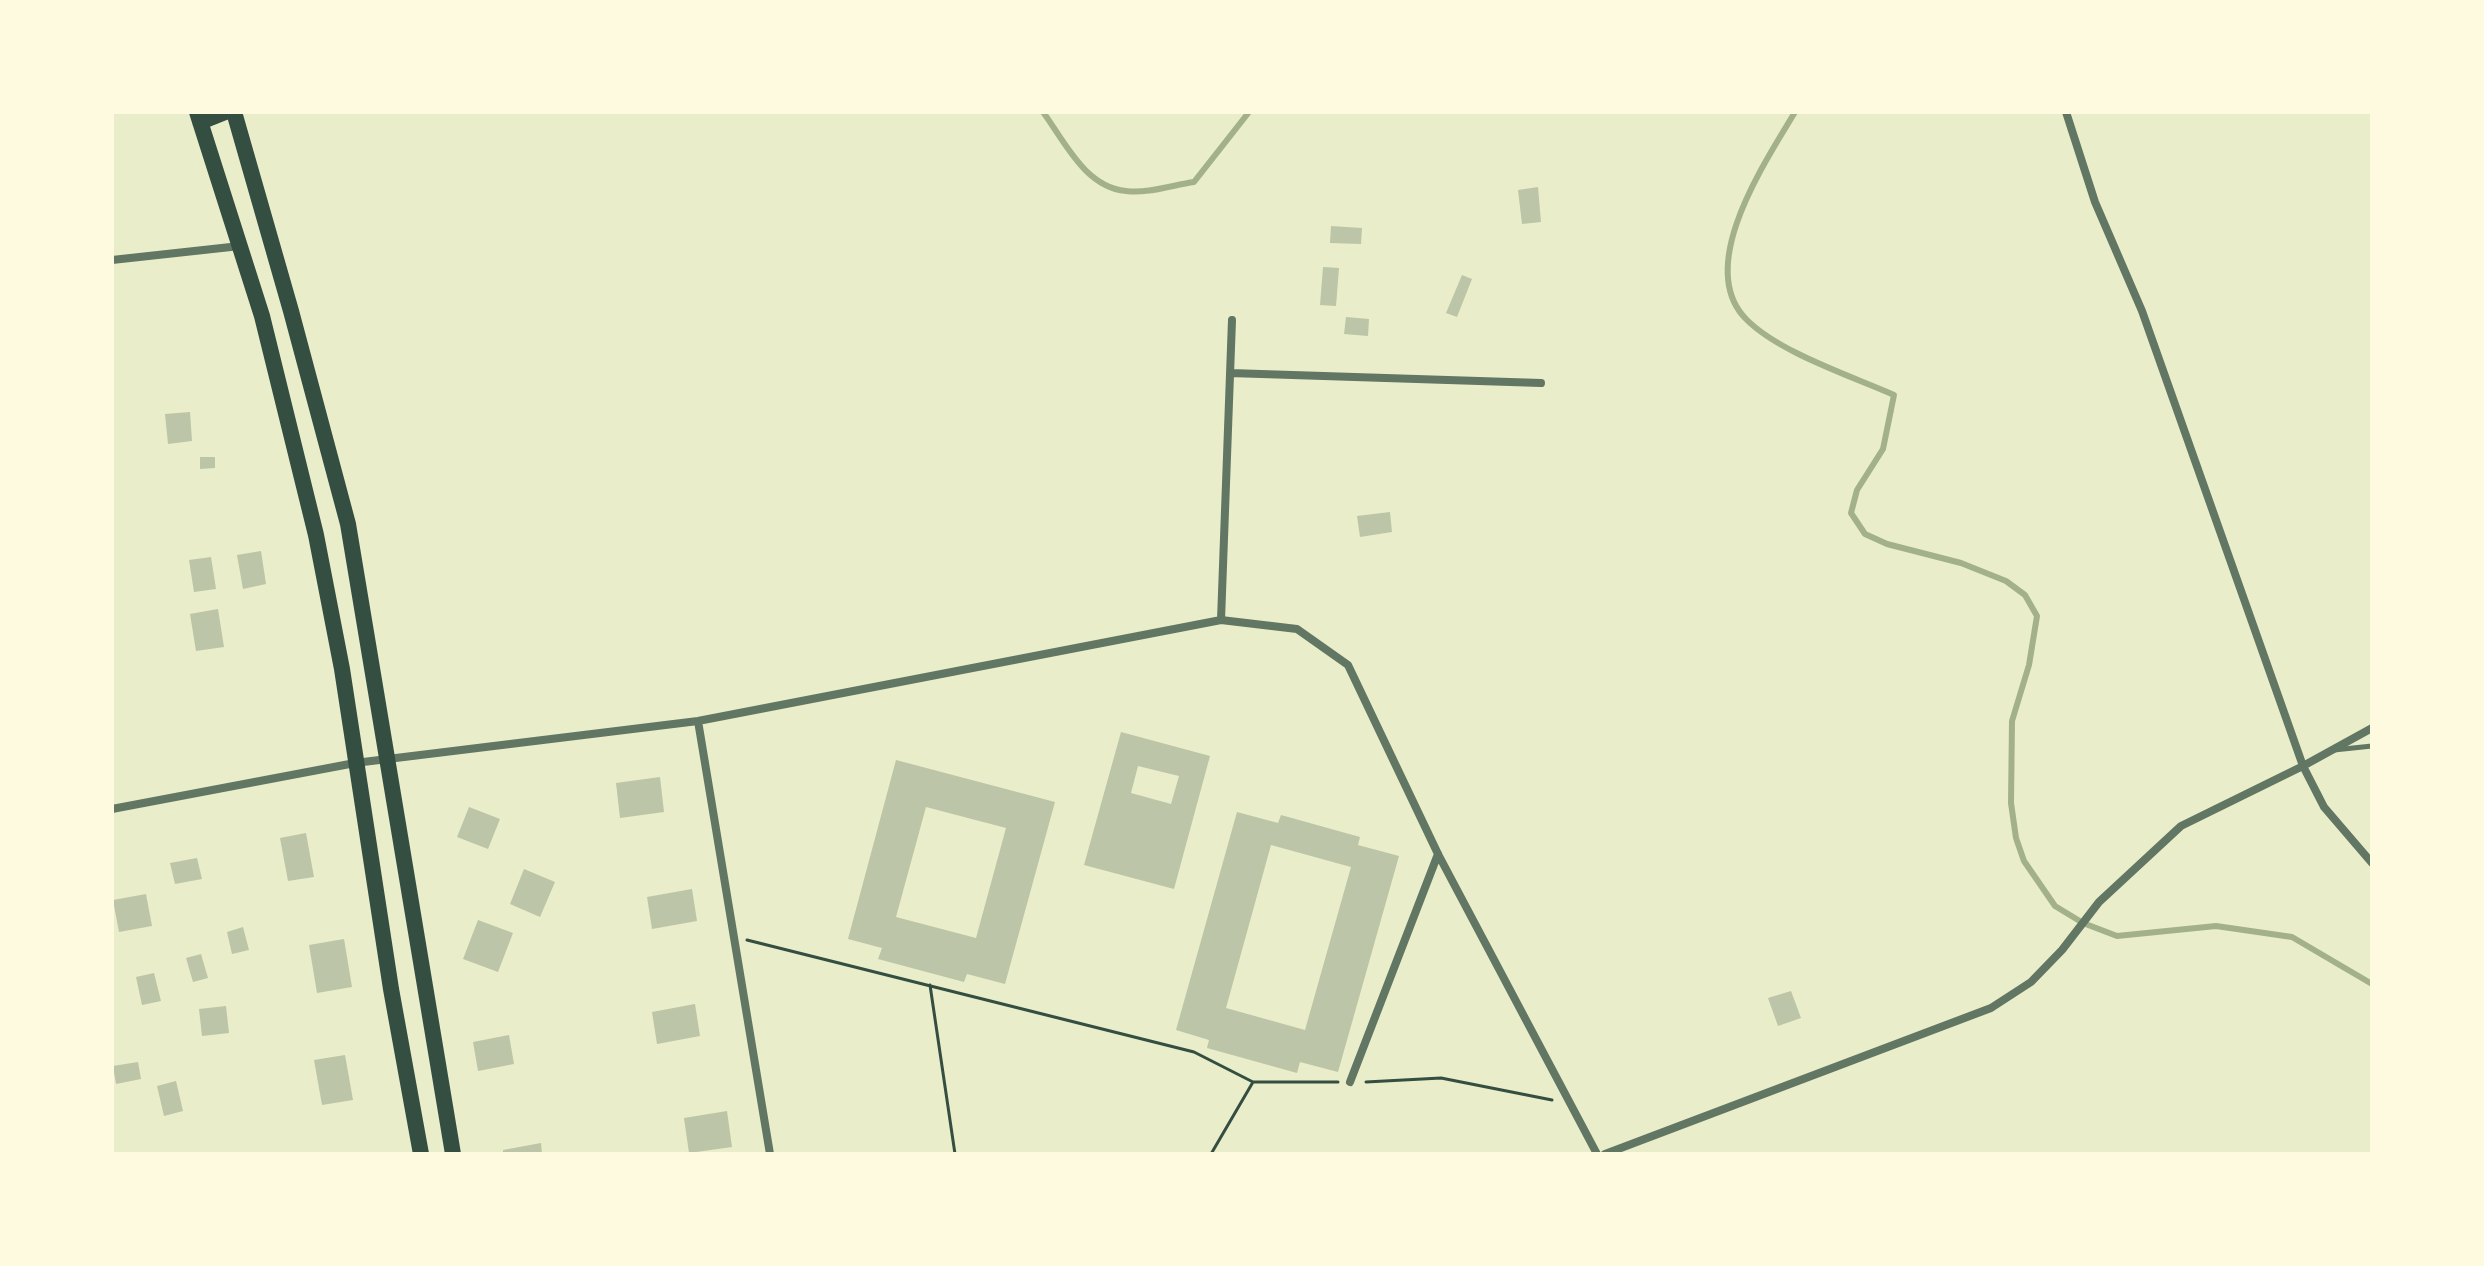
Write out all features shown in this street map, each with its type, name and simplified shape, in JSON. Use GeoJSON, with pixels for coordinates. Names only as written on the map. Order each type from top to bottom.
{"type":"FeatureCollection","features":[{"type":"Feature","properties":{"kind":"main road"},"geometry":{"type":"LineString","coordinates":[[225,112],[198,117],[262,316],[316,535],[342,669],[421,1154]]}},
{"type":"Feature","properties":{"kind":"main road"},"geometry":{"type":"LineString","coordinates":[[234,112],[296,326],[348,524],[453,1154]]}},
{"type":"Feature","properties":{"kind":"street"},"geometry":{"type":"LineString","coordinates":[[2066,112],[2095,202],[2148,326],[2303,766],[2324,807],[2372,863]]}},
{"type":"Feature","properties":{"kind":"street"},"geometry":{"type":"LineString","coordinates":[[112,260],[240,246]]}},
{"type":"Feature","properties":{"kind":"street"},"geometry":{"type":"LineString","coordinates":[[1221,620],[1232,320]]}},
{"type":"Feature","properties":{"kind":"street"},"geometry":{"type":"LineString","coordinates":[[1230,373],[1541,383]]}},
{"type":"Feature","properties":{"kind":"street"},"geometry":{"type":"LineString","coordinates":[[112,809],[388,758],[698,721],[1221,620],[1297,629],[1348,665],[1438,854],[1567,1103],[1597,1154]]}},
{"type":"Feature","properties":{"kind":"street"},"geometry":{"type":"LineString","coordinates":[[698,721],[770,1154]]}},
{"type":"Feature","properties":{"kind":"street"},"geometry":{"type":"LineString","coordinates":[[1605,1154],[1991,1008],[2031,982],[2062,950],[2099,902],[2181,826],[2372,728]]}},
{"type":"Feature","properties":{"kind":"street"},"geometry":{"type":"LineString","coordinates":[[1350,1082],[1438,854]]}},
{"type":"Feature","properties":{"kind":"lane"},"geometry":{"type":"LineString","coordinates":[[2329,751],[2372,746]]}},
{"type":"Feature","properties":{"kind":"path"},"geometry":{"type":"LineString","coordinates":[[734,936],[1194,1052],[1253,1082],[1441,1078],[1567,1103]]}},
{"type":"Feature","properties":{"kind":"path"},"geometry":{"type":"LineString","coordinates":[[930,985],[955,1154]]}},
{"type":"Feature","properties":{"kind":"path"},"geometry":{"type":"LineString","coordinates":[[1211,1154],[1253,1082]]}},
{"type":"Feature","properties":{"kind":"building"},"geometry":{"type":"Polygon","coordinates":[[[1538,187],[1541,222],[1522,224],[1518,190],[1538,187]]]}},
{"type":"Feature","properties":{"kind":"building"},"geometry":{"type":"Polygon","coordinates":[[[1331,226],[1362,228],[1361,244],[1330,243],[1331,226]]]}},
{"type":"Feature","properties":{"kind":"building"},"geometry":{"type":"Polygon","coordinates":[[[1323,267],[1339,268],[1336,306],[1320,305],[1323,267]]]}},
{"type":"Feature","properties":{"kind":"building"},"geometry":{"type":"Polygon","coordinates":[[[1462,275],[1472,279],[1457,317],[1446,313],[1462,275]]]}},
{"type":"Feature","properties":{"kind":"building"},"geometry":{"type":"Polygon","coordinates":[[[1346,317],[1369,319],[1368,336],[1344,334],[1346,317]]]}},
{"type":"Feature","properties":{"kind":"building"},"geometry":{"type":"Polygon","coordinates":[[[190,412],[192,441],[168,444],[165,414],[190,412]]]}},
{"type":"Feature","properties":{"kind":"building"},"geometry":{"type":"Polygon","coordinates":[[[200,457],[215,457],[215,468],[200,469],[200,457]]]}},
{"type":"Feature","properties":{"kind":"building"},"geometry":{"type":"Polygon","coordinates":[[[1390,512],[1392,532],[1360,537],[1357,516],[1390,512]]]}},
{"type":"Feature","properties":{"kind":"building"},"geometry":{"type":"Polygon","coordinates":[[[261,551],[266,584],[243,589],[237,555],[261,551]]]}},
{"type":"Feature","properties":{"kind":"building"},"geometry":{"type":"Polygon","coordinates":[[[211,557],[216,589],[194,592],[189,560],[211,557]]]}},
{"type":"Feature","properties":{"kind":"building"},"geometry":{"type":"Polygon","coordinates":[[[218,609],[224,647],[196,651],[190,614],[218,609]]]}},
{"type":"Feature","properties":{"kind":"building"},"geometry":{"type":"Polygon","coordinates":[[[1121,732],[1210,756],[1174,889],[1084,865],[1121,732]],[[1138,766],[1131,793],[1171,804],[1179,776],[1138,766]]]}},
{"type":"Feature","properties":{"kind":"building"},"geometry":{"type":"Polygon","coordinates":[[[896,760],[1055,802],[1005,984],[967,974],[964,982],[878,959],[882,948],[848,939],[896,760]],[[926,807],[896,917],[976,938],[1006,828],[926,807]]]}},
{"type":"Feature","properties":{"kind":"building"},"geometry":{"type":"Polygon","coordinates":[[[660,777],[664,812],[620,818],[616,783],[660,777]]]}},
{"type":"Feature","properties":{"kind":"building"},"geometry":{"type":"Polygon","coordinates":[[[469,807],[500,819],[488,849],[457,837],[469,807]]]}},
{"type":"Feature","properties":{"kind":"building"},"geometry":{"type":"Polygon","coordinates":[[[1237,812],[1278,823],[1281,815],[1360,837],[1358,845],[1399,856],[1338,1072],[1300,1062],[1297,1073],[1207,1048],[1209,1040],[1176,1030],[1237,812]],[[1271,845],[1226,1008],[1305,1030],[1351,867],[1271,845]]]}},
{"type":"Feature","properties":{"kind":"building"},"geometry":{"type":"Polygon","coordinates":[[[306,833],[314,877],[288,881],[280,838],[306,833]]]}},
{"type":"Feature","properties":{"kind":"building"},"geometry":{"type":"Polygon","coordinates":[[[197,858],[202,879],[175,884],[170,863],[197,858]]]}},
{"type":"Feature","properties":{"kind":"building"},"geometry":{"type":"Polygon","coordinates":[[[524,869],[555,882],[540,917],[510,904],[524,869]]]}},
{"type":"Feature","properties":{"kind":"building"},"geometry":{"type":"Polygon","coordinates":[[[692,889],[697,921],[652,929],[647,897],[692,889]]]}},
{"type":"Feature","properties":{"kind":"building"},"geometry":{"type":"Polygon","coordinates":[[[146,894],[152,926],[119,932],[113,900],[146,894]]]}},
{"type":"Feature","properties":{"kind":"building"},"geometry":{"type":"Polygon","coordinates":[[[478,920],[513,933],[498,972],[463,959],[478,920]]]}},
{"type":"Feature","properties":{"kind":"building"},"geometry":{"type":"Polygon","coordinates":[[[243,927],[249,950],[232,954],[227,932],[243,927]]]}},
{"type":"Feature","properties":{"kind":"building"},"geometry":{"type":"Polygon","coordinates":[[[344,939],[352,987],[317,993],[309,945],[344,939]]]}},
{"type":"Feature","properties":{"kind":"building"},"geometry":{"type":"Polygon","coordinates":[[[201,954],[208,978],[193,982],[186,958],[201,954]]]}},
{"type":"Feature","properties":{"kind":"building"},"geometry":{"type":"Polygon","coordinates":[[[154,973],[161,1001],[142,1005],[136,977],[154,973]]]}},
{"type":"Feature","properties":{"kind":"building"},"geometry":{"type":"Polygon","coordinates":[[[1791,991],[1801,1018],[1778,1026],[1768,998],[1791,991]]]}},
{"type":"Feature","properties":{"kind":"building"},"geometry":{"type":"Polygon","coordinates":[[[695,1004],[700,1036],[657,1044],[652,1012],[695,1004]]]}},
{"type":"Feature","properties":{"kind":"building"},"geometry":{"type":"Polygon","coordinates":[[[226,1006],[229,1033],[202,1036],[199,1009],[226,1006]]]}},
{"type":"Feature","properties":{"kind":"building"},"geometry":{"type":"Polygon","coordinates":[[[509,1035],[514,1064],[478,1071],[473,1042],[509,1035]]]}},
{"type":"Feature","properties":{"kind":"building"},"geometry":{"type":"Polygon","coordinates":[[[345,1055],[353,1100],[322,1105],[314,1060],[345,1055]]]}},
{"type":"Feature","properties":{"kind":"building"},"geometry":{"type":"Polygon","coordinates":[[[138,1062],[141,1079],[116,1084],[113,1066],[138,1062]]]}},
{"type":"Feature","properties":{"kind":"building"},"geometry":{"type":"Polygon","coordinates":[[[176,1081],[183,1111],[164,1116],[157,1086],[176,1081]]]}},
{"type":"Feature","properties":{"kind":"building"},"geometry":{"type":"Polygon","coordinates":[[[727,1111],[732,1147],[689,1153],[684,1118],[727,1111]]]}},
{"type":"Feature","properties":{"kind":"building"},"geometry":{"type":"Polygon","coordinates":[[[541,1143],[542,1154],[503,1154],[503,1150],[541,1143]]]}},
{"type":"Feature","properties":{"kind":"waterway"},"geometry":{"type":"LineString","coordinates":[[1043,112],[1088,172],[1112,188],[1134,192],[1194,182],[1249,112]]}},
{"type":"Feature","properties":{"kind":"waterway"},"geometry":{"type":"LineString","coordinates":[[1795,112],[1740,214],[1731,243],[1728,271],[1732,297],[1746,319],[1777,342],[1894,395],[1883,449],[1857,490],[1851,513],[1865,534],[1887,544],[1961,563],[2006,581],[2025,595],[2037,616],[2029,665],[2012,721],[2011,803],[2016,838],[2024,861],[2055,906],[2083,923],[2117,936],[2216,926],[2292,937],[2372,984]]}}]}
